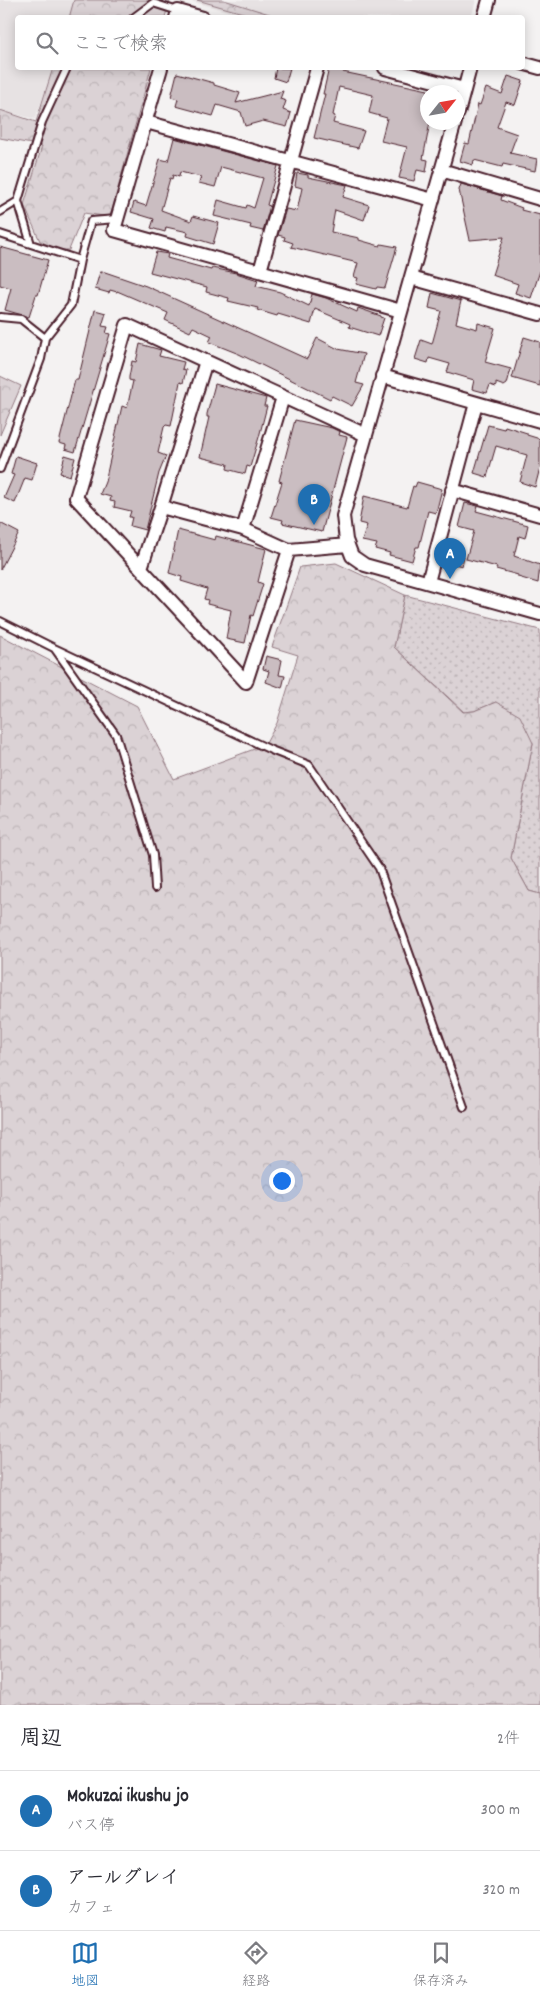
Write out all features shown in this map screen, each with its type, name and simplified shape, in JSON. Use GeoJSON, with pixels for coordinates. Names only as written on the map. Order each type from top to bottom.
{"type":"FeatureCollection","features":[{"type":"Feature","properties":{"kind":"street"},"geometry":{"type":"LineString","coordinates":[[485,15],[489,0]]}},
{"type":"Feature","properties":{"kind":"street"},"geometry":{"type":"LineString","coordinates":[[525,64],[540,68]]}},
{"type":"Feature","properties":{"kind":"street"},"geometry":{"type":"LineString","coordinates":[[160,70],[114,230],[401,311]]}},
{"type":"Feature","properties":{"kind":"street"},"geometry":{"type":"LineString","coordinates":[[260,271],[316,70]]}},
{"type":"Feature","properties":{"kind":"street"},"geometry":{"type":"LineString","coordinates":[[393,70],[449,85]]}},
{"type":"Feature","properties":{"kind":"street"},"geometry":{"type":"LineString","coordinates":[[465,86],[469,70]]}},
{"type":"Feature","properties":{"kind":"street"},"geometry":{"type":"LineString","coordinates":[[146,122],[432,200]]}},
{"type":"Feature","properties":{"kind":"street"},"geometry":{"type":"LineString","coordinates":[[453,130],[343,516],[348,545],[352,556],[366,565],[540,614]]}},
{"type":"Feature","properties":{"kind":"street"},"geometry":{"type":"LineString","coordinates":[[441,170],[540,199]]}},
{"type":"Feature","properties":{"kind":"street"},"geometry":{"type":"LineString","coordinates":[[410,278],[540,314]]}},
{"type":"Feature","properties":{"kind":"street"},"geometry":{"type":"LineString","coordinates":[[289,550],[246,682],[76,498],[127,325],[366,435]]}},
{"type":"Feature","properties":{"kind":"street"},"geometry":{"type":"LineString","coordinates":[[141,568],[206,361]]}},
{"type":"Feature","properties":{"kind":"street"},"geometry":{"type":"LineString","coordinates":[[382,376],[540,421]]}},
{"type":"Feature","properties":{"kind":"street"},"geometry":{"type":"LineString","coordinates":[[243,529],[282,396]]}},
{"type":"Feature","properties":{"kind":"street"},"geometry":{"type":"LineString","coordinates":[[428,582],[476,403]]}},
{"type":"Feature","properties":{"kind":"street"},"geometry":{"type":"LineString","coordinates":[[452,490],[540,514]]}},
{"type":"Feature","properties":{"kind":"street"},"geometry":{"type":"LineString","coordinates":[[161,507],[243,529],[289,550],[348,545]]}},
{"type":"Feature","properties":{"kind":"lane"},"geometry":{"type":"LineString","coordinates":[[137,15],[153,3],[177,14]]}},
{"type":"Feature","properties":{"kind":"lane"},"geometry":{"type":"LineString","coordinates":[[31,244],[18,201],[42,122],[66,70]]}},
{"type":"Feature","properties":{"kind":"lane"},"geometry":{"type":"LineString","coordinates":[[0,212],[18,201]]}},
{"type":"Feature","properties":{"kind":"lane"},"geometry":{"type":"LineString","coordinates":[[0,469],[41,358],[44,338],[71,305],[80,260],[91,221],[117,219]]}},
{"type":"Feature","properties":{"kind":"lane"},"geometry":{"type":"LineString","coordinates":[[0,234],[80,260]]}},
{"type":"Feature","properties":{"kind":"lane"},"geometry":{"type":"LineString","coordinates":[[0,317],[21,319],[44,338]]}},
{"type":"Feature","properties":{"kind":"lane"},"geometry":{"type":"LineString","coordinates":[[0,621],[271,750],[309,765],[379,868],[464,1107]]}},
{"type":"Feature","properties":{"kind":"lane"},"geometry":{"type":"LineString","coordinates":[[54,648],[116,735],[153,855],[155,888]]}},
{"type":"Feature","properties":{"kind":"shaded area"},"geometry":{"type":"Polygon","coordinates":[[[0,0],[78,0],[73,15],[15,15],[15,70],[53,70],[35,119],[0,111],[0,0]]]}},
{"type":"Feature","properties":{"kind":"shaded area"},"geometry":{"type":"Polygon","coordinates":[[[187,0],[476,0],[472,15],[240,15],[187,0]]]}},
{"type":"Feature","properties":{"kind":"green space"},"geometry":{"type":"Polygon","coordinates":[[[74,0],[170,0],[166,15],[70,15],[74,0]]]}},
{"type":"Feature","properties":{"kind":"green space"},"geometry":{"type":"Polygon","coordinates":[[[197,0],[224,0],[273,15],[250,15],[197,0]]]}},
{"type":"Feature","properties":{"kind":"green space"},"geometry":{"type":"Polygon","coordinates":[[[52,70],[150,70],[110,217],[84,213],[69,250],[58,250],[40,241],[24,205],[42,146],[0,138],[0,110],[36,122],[52,70]]]}},
{"type":"Feature","properties":{"kind":"green space"},"geometry":{"type":"Polygon","coordinates":[[[0,376],[21,386],[0,435],[0,376]]]}},
{"type":"Feature","properties":{"kind":"green space"},"geometry":{"type":"Polygon","coordinates":[[[336,563],[405,595],[394,647],[463,712],[474,711],[496,702],[520,716],[533,743],[511,858],[529,891],[540,894],[540,1705],[0,1705],[0,635],[137,706],[174,779],[265,745],[277,723],[298,655],[272,647],[300,567],[336,563]]]}},
{"type":"Feature","properties":{"kind":"green space"},"geometry":{"type":"Polygon","coordinates":[[[405,595],[540,630],[540,894],[529,891],[511,858],[533,743],[496,702],[474,711],[464,712],[394,647],[405,595]]]}},
{"type":"Feature","properties":{"kind":"building"},"geometry":{"type":"Polygon","coordinates":[[[276,70],[289,70],[286,82],[274,78],[276,70]]]}},
{"type":"Feature","properties":{"kind":"building"},"geometry":{"type":"Polygon","coordinates":[[[329,70],[344,70],[343,72],[420,88],[420,130],[428,130],[423,159],[428,160],[426,172],[417,170],[414,181],[399,178],[407,147],[381,141],[387,118],[369,113],[373,95],[339,87],[333,123],[364,131],[358,148],[314,138],[325,94],[323,94],[329,70]]]}},
{"type":"Feature","properties":{"kind":"building"},"geometry":{"type":"Polygon","coordinates":[[[177,73],[214,83],[214,85],[240,93],[236,103],[283,91],[280,99],[286,101],[283,110],[291,113],[287,127],[263,121],[245,126],[241,112],[217,105],[213,116],[176,106],[178,99],[171,97],[177,73]]]}},
{"type":"Feature","properties":{"kind":"building"},"geometry":{"type":"Polygon","coordinates":[[[508,76],[523,81],[515,105],[506,102],[497,127],[517,134],[510,153],[537,159],[535,171],[503,164],[502,167],[474,160],[473,165],[460,161],[465,143],[469,144],[478,104],[480,105],[486,88],[502,94],[508,76]]]}},
{"type":"Feature","properties":{"kind":"building"},"geometry":{"type":"Polygon","coordinates":[[[174,138],[278,166],[267,205],[270,206],[263,231],[250,228],[251,225],[214,216],[218,200],[246,208],[247,205],[254,208],[263,178],[221,167],[215,187],[199,183],[201,177],[180,172],[179,177],[173,175],[172,179],[170,178],[161,210],[191,221],[193,216],[219,223],[213,244],[187,236],[188,232],[166,227],[165,232],[151,228],[154,219],[131,212],[134,202],[146,206],[160,159],[168,161],[174,138]]]}},
{"type":"Feature","properties":{"kind":"building"},"geometry":{"type":"Polygon","coordinates":[[[297,173],[347,185],[343,197],[369,205],[364,220],[335,210],[331,232],[359,238],[359,240],[380,246],[381,244],[397,247],[385,288],[377,287],[376,289],[356,284],[358,278],[354,277],[358,263],[291,247],[293,243],[284,240],[285,237],[278,235],[286,209],[297,211],[302,188],[295,186],[297,173]]]}},
{"type":"Feature","properties":{"kind":"building"},"geometry":{"type":"Polygon","coordinates":[[[461,184],[502,196],[501,200],[522,208],[521,210],[540,215],[540,271],[531,298],[515,293],[518,284],[492,275],[504,237],[470,240],[459,190],[461,184]]]}},
{"type":"Feature","properties":{"kind":"building"},"geometry":{"type":"Polygon","coordinates":[[[0,247],[48,260],[38,295],[36,295],[29,317],[5,310],[11,288],[0,285],[0,247]]]}},
{"type":"Feature","properties":{"kind":"building"},"geometry":{"type":"Polygon","coordinates":[[[156,252],[168,254],[167,258],[211,270],[212,268],[236,273],[258,280],[256,286],[280,292],[309,306],[312,294],[357,312],[358,308],[381,316],[384,318],[378,336],[349,327],[350,324],[315,309],[311,324],[228,301],[229,298],[206,292],[207,287],[150,272],[156,252]]]}},
{"type":"Feature","properties":{"kind":"building"},"geometry":{"type":"Polygon","coordinates":[[[102,271],[146,286],[307,359],[317,338],[338,349],[364,354],[356,383],[364,385],[352,406],[332,396],[330,399],[239,354],[209,342],[212,336],[193,327],[190,332],[165,320],[168,313],[117,291],[110,290],[109,293],[95,289],[100,272],[102,273],[102,271]]]}},
{"type":"Feature","properties":{"kind":"building"},"geometry":{"type":"Polygon","coordinates":[[[432,293],[461,301],[456,323],[477,329],[478,323],[495,328],[485,362],[511,369],[507,384],[504,386],[496,383],[496,387],[490,385],[487,393],[472,389],[474,380],[447,372],[450,364],[429,358],[428,363],[415,359],[421,340],[432,344],[441,311],[429,308],[432,293]]]}},
{"type":"Feature","properties":{"kind":"building"},"geometry":{"type":"Polygon","coordinates":[[[95,310],[106,313],[102,326],[108,327],[106,333],[110,334],[75,452],[65,449],[66,445],[59,443],[75,380],[78,380],[95,310]]]}},
{"type":"Feature","properties":{"kind":"building"},"geometry":{"type":"Polygon","coordinates":[[[524,337],[540,342],[540,386],[512,378],[524,337]]]}},
{"type":"Feature","properties":{"kind":"building"},"geometry":{"type":"Polygon","coordinates":[[[140,344],[161,350],[159,356],[184,362],[182,369],[186,370],[183,383],[180,382],[171,426],[166,425],[164,427],[158,453],[166,456],[159,473],[145,530],[130,526],[132,517],[129,517],[131,511],[114,507],[115,502],[110,501],[111,497],[100,494],[105,482],[122,406],[127,408],[133,381],[129,380],[132,361],[136,362],[140,344]]]}},
{"type":"Feature","properties":{"kind":"building"},"geometry":{"type":"Polygon","coordinates":[[[215,384],[266,398],[264,406],[267,406],[259,437],[250,467],[247,466],[245,474],[227,469],[228,464],[200,457],[209,417],[207,417],[207,414],[215,384]]]}},
{"type":"Feature","properties":{"kind":"building"},"geometry":{"type":"Polygon","coordinates":[[[295,420],[332,428],[340,432],[339,435],[347,437],[322,532],[282,523],[283,520],[271,517],[282,482],[279,481],[295,420]]]}},
{"type":"Feature","properties":{"kind":"building"},"geometry":{"type":"Polygon","coordinates":[[[488,425],[504,429],[505,426],[540,439],[540,468],[535,487],[520,482],[527,455],[496,446],[487,477],[474,473],[488,425]]]}},
{"type":"Feature","properties":{"kind":"building"},"geometry":{"type":"Polygon","coordinates":[[[65,455],[75,458],[70,476],[60,473],[65,455]]]}},
{"type":"Feature","properties":{"kind":"building"},"geometry":{"type":"Polygon","coordinates":[[[16,456],[37,463],[32,480],[25,478],[15,503],[4,498],[14,475],[11,474],[16,456]]]}},
{"type":"Feature","properties":{"kind":"building"},"geometry":{"type":"Polygon","coordinates":[[[417,482],[442,489],[436,513],[428,511],[419,547],[416,547],[412,561],[389,555],[390,553],[375,549],[377,544],[362,541],[367,525],[359,523],[364,496],[407,507],[413,486],[415,487],[417,482]]]}},
{"type":"Feature","properties":{"kind":"building"},"geometry":{"type":"Polygon","coordinates":[[[465,503],[478,506],[476,511],[528,525],[525,538],[519,536],[514,556],[540,565],[538,583],[496,569],[497,567],[466,559],[474,531],[459,527],[465,503]]]}},
{"type":"Feature","properties":{"kind":"building"},"geometry":{"type":"Polygon","coordinates":[[[0,523],[19,533],[0,570],[0,523]]]}},
{"type":"Feature","properties":{"kind":"building"},"geometry":{"type":"Polygon","coordinates":[[[178,530],[215,540],[216,536],[266,549],[258,582],[263,584],[253,616],[251,615],[245,643],[226,639],[231,610],[207,604],[208,600],[204,599],[207,589],[181,581],[182,577],[169,573],[178,530]]]}},
{"type":"Feature","properties":{"kind":"building"},"geometry":{"type":"Polygon","coordinates":[[[446,551],[464,556],[462,566],[443,561],[446,551]]]}},
{"type":"Feature","properties":{"kind":"building"},"geometry":{"type":"Polygon","coordinates":[[[266,656],[282,660],[279,675],[285,676],[282,688],[266,682],[269,671],[263,669],[266,656]]]}},
{"type":"Feature","properties":{"kind":"place","name":"アールグレイ"},"geometry":{"type":"Point","coordinates":[314,525]}},
{"type":"Feature","properties":{"kind":"place","name":"Mokuzai ikushu jo"},"geometry":{"type":"Point","coordinates":[450,579]}}]}
